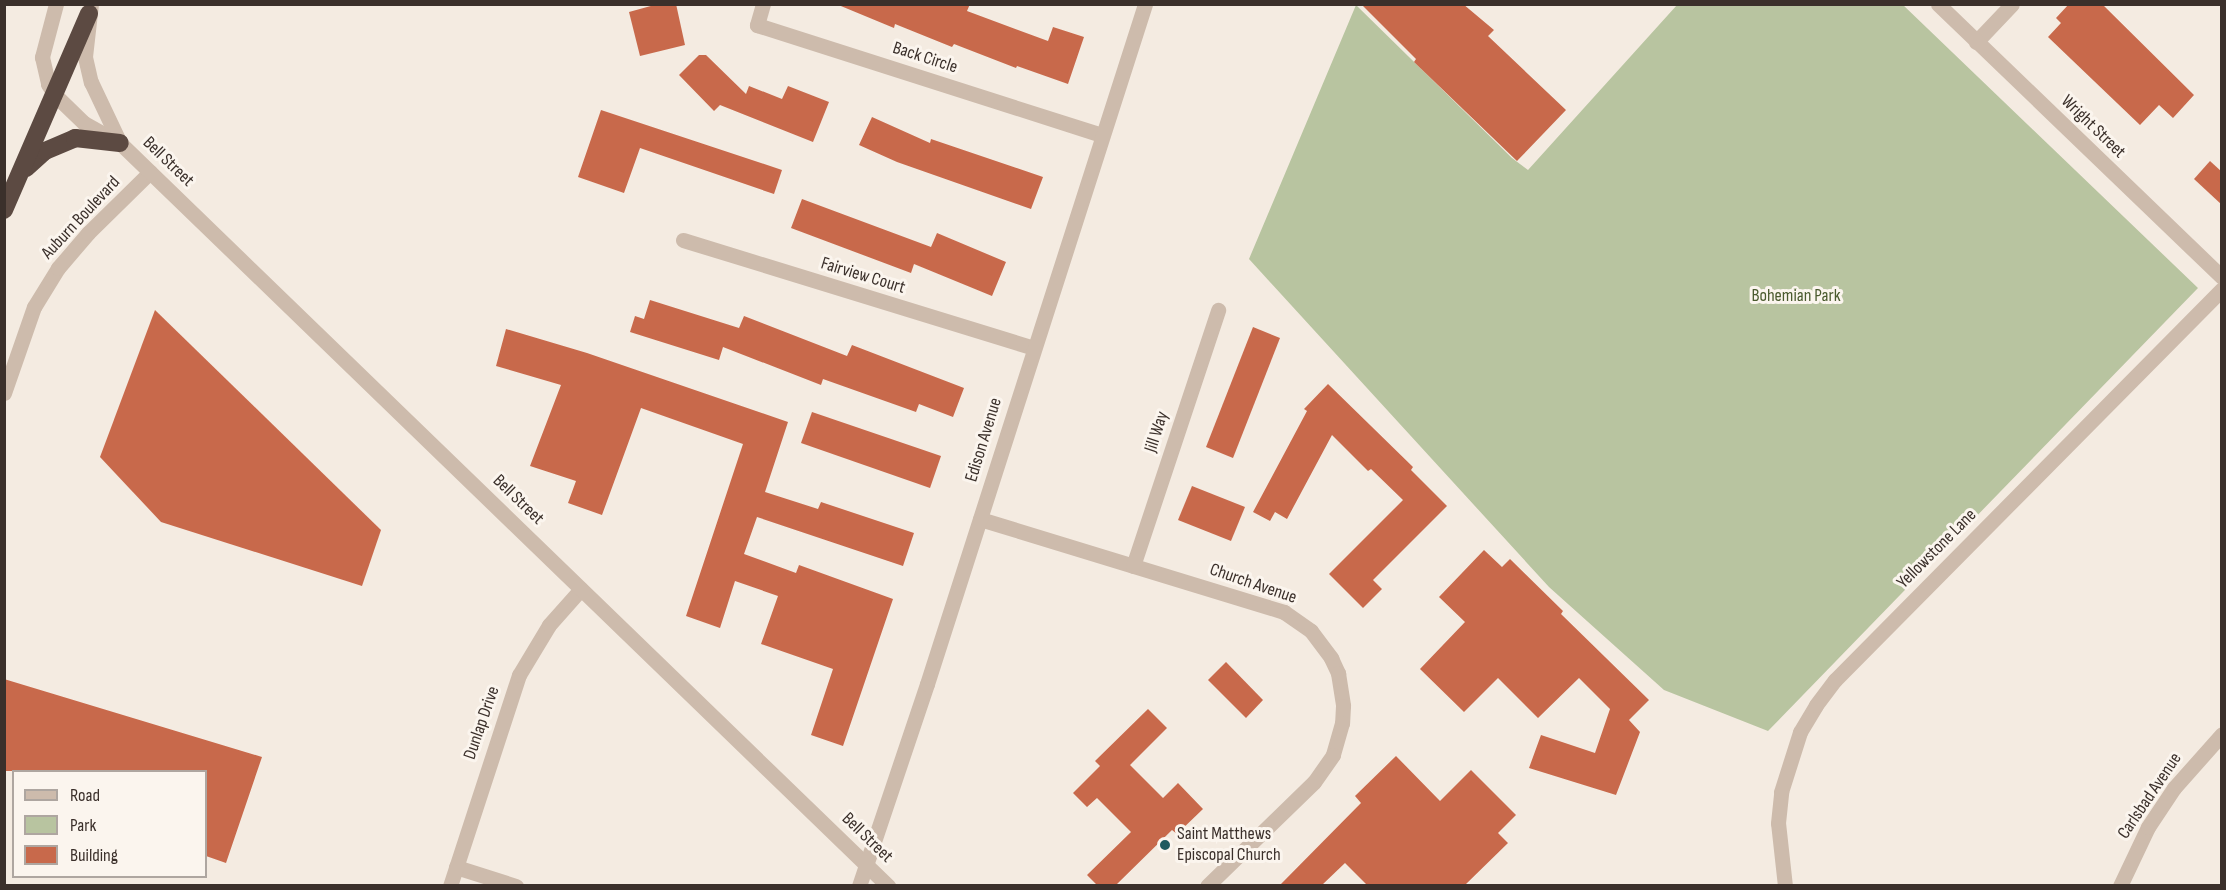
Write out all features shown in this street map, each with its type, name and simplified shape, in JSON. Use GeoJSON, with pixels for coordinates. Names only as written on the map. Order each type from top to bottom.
{"type":"FeatureCollection","features":[{"type":"Feature","properties":{"kind":"highway"},"geometry":{"type":"LineString","coordinates":[[4,210],[56,95],[90,9]]}},
{"type":"Feature","properties":{"kind":"highway"},"geometry":{"type":"LineString","coordinates":[[21,174],[45,151],[75,138],[120,143]]}},
{"type":"Feature","properties":{"kind":"street"},"geometry":{"type":"LineString","coordinates":[[56,4],[42,57],[48,84],[56,95]]}},
{"type":"Feature","properties":{"kind":"street","name":"Back Circle"},"geometry":{"type":"LineString","coordinates":[[763,4],[757,25],[1101,135]]}},
{"type":"Feature","properties":{"kind":"street","name":"Edison Avenue"},"geometry":{"type":"LineString","coordinates":[[860,885],[1145,4]]}},
{"type":"Feature","properties":{"kind":"street","name":"Wright Street"},"geometry":{"type":"LineString","coordinates":[[1938,4],[2222,277]]}},
{"type":"Feature","properties":{"kind":"street"},"geometry":{"type":"LineString","coordinates":[[1976,42],[2012,4]]}},
{"type":"Feature","properties":{"kind":"street","name":"Bell Street"},"geometry":{"type":"LineString","coordinates":[[90,9],[85,57],[92,82],[120,143]]}},
{"type":"Feature","properties":{"kind":"street","name":"Bell Street"},"geometry":{"type":"LineString","coordinates":[[56,95],[84,123],[120,143],[888,885]]}},
{"type":"Feature","properties":{"kind":"street","name":"Auburn Boulevard"},"geometry":{"type":"LineString","coordinates":[[4,393],[34,308],[58,268],[88,233],[150,172]]}},
{"type":"Feature","properties":{"kind":"street","name":"Fairview Court"},"geometry":{"type":"LineString","coordinates":[[683,240],[1033,348]]}},
{"type":"Feature","properties":{"kind":"street","name":"Yellowstone Lane"},"geometry":{"type":"LineString","coordinates":[[1785,885],[1778,823],[1781,792],[1800,732],[1816,705],[1835,680],[2222,289]]}},
{"type":"Feature","properties":{"kind":"street","name":"Jill Way"},"geometry":{"type":"LineString","coordinates":[[1133,566],[1218,310]]}},
{"type":"Feature","properties":{"kind":"street","name":"Church Avenue"},"geometry":{"type":"LineString","coordinates":[[980,519],[1284,612],[1311,631],[1331,658],[1342,690],[1342,723],[1333,755],[1324,769],[1207,885]]}},
{"type":"Feature","properties":{"kind":"street","name":"Dunlap Drive"},"geometry":{"type":"LineString","coordinates":[[450,885],[519,675],[549,625],[581,589]]}},
{"type":"Feature","properties":{"kind":"street","name":"Carlsbad Avenue"},"geometry":{"type":"LineString","coordinates":[[2120,885],[2148,827],[2174,788],[2222,734]]}},
{"type":"Feature","properties":{"kind":"street"},"geometry":{"type":"LineString","coordinates":[[456,867],[516,885]]}},
{"type":"Feature","properties":{"kind":"green space","name":"Bohemian Park"},"geometry":{"type":"Polygon","coordinates":[[[1902,4],[2198,288],[1768,731],[1664,690],[1549,587],[1249,259],[1356,5],[1512,158],[1528,170],[1677,5],[1902,4]]]}},
{"type":"Feature","properties":{"kind":"building"},"geometry":{"type":"Polygon","coordinates":[[[658,4],[676,4],[685,45],[640,56],[629,12],[658,4]]]}},
{"type":"Feature","properties":{"kind":"building"},"geometry":{"type":"Polygon","coordinates":[[[836,4],[970,4],[967,11],[1048,41],[1053,27],[1084,37],[1068,84],[1017,66],[1016,68],[954,44],[952,47],[895,24],[894,28],[836,4]]]}},
{"type":"Feature","properties":{"kind":"building"},"geometry":{"type":"Polygon","coordinates":[[[1361,4],[1463,4],[1494,30],[1488,36],[1566,110],[1517,161],[1414,62],[1416,59],[1361,4]]]}},
{"type":"Feature","properties":{"kind":"building"},"geometry":{"type":"Polygon","coordinates":[[[2069,4],[2102,4],[2194,95],[2173,118],[2159,105],[2140,125],[2048,37],[2061,23],[2056,18],[2069,4]]]}},
{"type":"Feature","properties":{"kind":"building"},"geometry":{"type":"Polygon","coordinates":[[[699,55],[706,55],[746,94],[749,86],[782,99],[788,86],[829,102],[813,142],[720,105],[714,111],[679,75],[699,55]]]}},
{"type":"Feature","properties":{"kind":"building"},"geometry":{"type":"Polygon","coordinates":[[[601,110],[782,170],[774,194],[640,148],[624,193],[578,177],[601,110]]]}},
{"type":"Feature","properties":{"kind":"building"},"geometry":{"type":"Polygon","coordinates":[[[872,117],[930,143],[931,139],[1043,177],[1031,209],[897,162],[859,145],[872,117]]]}},
{"type":"Feature","properties":{"kind":"building"},"geometry":{"type":"Polygon","coordinates":[[[2210,161],[2222,172],[2222,205],[2194,179],[2210,161]]]}},
{"type":"Feature","properties":{"kind":"building"},"geometry":{"type":"Polygon","coordinates":[[[802,199],[931,247],[937,233],[1006,262],[992,296],[914,264],[911,273],[791,228],[802,199]]]}},
{"type":"Feature","properties":{"kind":"building"},"geometry":{"type":"Polygon","coordinates":[[[650,300],[739,328],[744,316],[847,356],[852,345],[964,388],[953,417],[919,404],[916,412],[823,379],[821,385],[723,347],[719,360],[630,332],[635,316],[644,319],[650,300]]]}},
{"type":"Feature","properties":{"kind":"building"},"geometry":{"type":"Polygon","coordinates":[[[155,310],[381,530],[362,586],[161,522],[100,457],[155,310]]]}},
{"type":"Feature","properties":{"kind":"building"},"geometry":{"type":"Polygon","coordinates":[[[1253,327],[1280,338],[1233,458],[1206,447],[1253,327]]]}},
{"type":"Feature","properties":{"kind":"building"},"geometry":{"type":"Polygon","coordinates":[[[506,329],[587,353],[788,422],[765,492],[818,509],[821,502],[914,533],[903,566],[757,517],[744,554],[796,573],[799,565],[893,599],[843,746],[811,735],[833,669],[761,644],[778,596],[735,581],[720,628],[686,616],[743,444],[641,408],[602,515],[568,503],[576,481],[530,466],[561,385],[496,366],[506,329]]]}},
{"type":"Feature","properties":{"kind":"building"},"geometry":{"type":"Polygon","coordinates":[[[1328,384],[1413,467],[1411,470],[1447,506],[1373,580],[1382,589],[1363,608],[1329,574],[1403,500],[1371,469],[1368,471],[1332,435],[1287,519],[1275,512],[1270,521],[1253,512],[1307,411],[1304,409],[1328,384]]]}},
{"type":"Feature","properties":{"kind":"building"},"geometry":{"type":"Polygon","coordinates":[[[812,412],[941,456],[930,488],[801,443],[812,412]]]}},
{"type":"Feature","properties":{"kind":"building"},"geometry":{"type":"Polygon","coordinates":[[[1192,486],[1245,507],[1231,541],[1178,520],[1192,486]]]}},
{"type":"Feature","properties":{"kind":"building"},"geometry":{"type":"Polygon","coordinates":[[[1484,550],[1502,567],[1510,559],[1563,611],[1561,614],[1649,700],[1629,720],[1640,732],[1616,795],[1529,768],[1541,735],[1595,753],[1610,709],[1579,678],[1538,718],[1498,678],[1464,712],[1420,669],[1465,622],[1439,597],[1484,550]]]}},
{"type":"Feature","properties":{"kind":"building"},"geometry":{"type":"Polygon","coordinates":[[[1226,662],[1263,700],[1246,718],[1208,680],[1226,662]]]}},
{"type":"Feature","properties":{"kind":"building"},"geometry":{"type":"Polygon","coordinates":[[[4,679],[262,757],[226,863],[207,856],[207,770],[4,771],[4,679]]]}},
{"type":"Feature","properties":{"kind":"building"},"geometry":{"type":"Polygon","coordinates":[[[1148,709],[1167,728],[1130,765],[1163,798],[1178,783],[1203,809],[1177,834],[1172,830],[1116,885],[1097,885],[1087,875],[1131,832],[1097,798],[1087,807],[1073,793],[1100,766],[1095,761],[1148,709]]]}},
{"type":"Feature","properties":{"kind":"building"},"geometry":{"type":"Polygon","coordinates":[[[1396,756],[1440,801],[1471,770],[1516,815],[1498,833],[1508,843],[1465,885],[1367,885],[1345,863],[1322,885],[1280,885],[1361,803],[1355,796],[1396,756]]]}},
{"type":"Feature","properties":{"kind":"place","name":"Saint Matthews Episcopal Church"},"geometry":{"type":"Point","coordinates":[1165,845]}}]}
